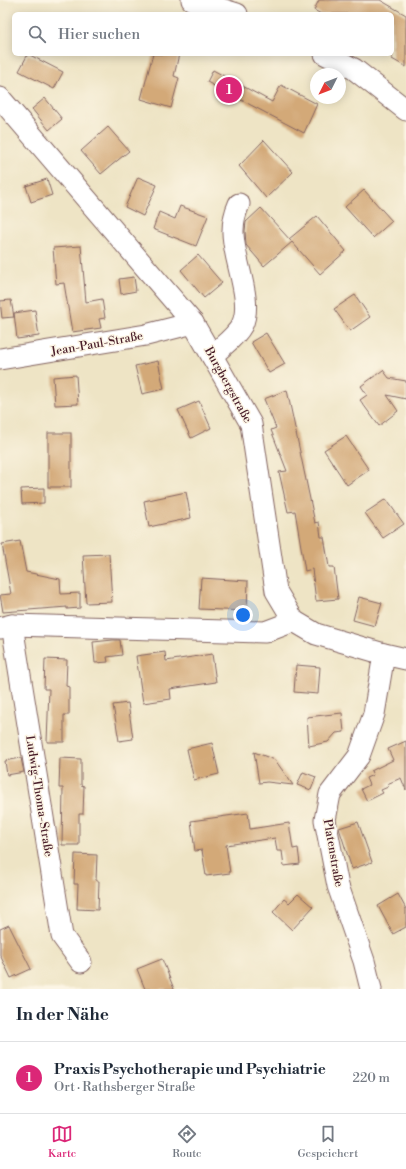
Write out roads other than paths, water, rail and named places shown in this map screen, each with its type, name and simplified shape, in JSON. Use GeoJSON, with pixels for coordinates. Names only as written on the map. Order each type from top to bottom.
{"type":"FeatureCollection","features":[{"type":"Feature","properties":{"kind":"street"},"geometry":{"type":"LineString","coordinates":[[192,0],[231,12]]}},
{"type":"Feature","properties":{"kind":"street"},"geometry":{"type":"LineString","coordinates":[[329,56],[354,69],[406,110]]}},
{"type":"Feature","properties":{"kind":"street","name":"Burgbergstraße"},"geometry":{"type":"LineString","coordinates":[[0,98],[192,323],[251,424],[276,591],[294,621],[316,634],[406,659]]}},
{"type":"Feature","properties":{"kind":"street"},"geometry":{"type":"LineString","coordinates":[[212,356],[235,335],[242,324],[246,311],[233,232],[234,215],[238,204]]}},
{"type":"Feature","properties":{"kind":"street","name":"Jean-Paul-Straße"},"geometry":{"type":"LineString","coordinates":[[0,359],[146,335],[192,323]]}},
{"type":"Feature","properties":{"kind":"street","name":"Ludwig-Thoma-Straße"},"geometry":{"type":"LineString","coordinates":[[81,962],[62,936],[6,626],[265,632],[294,621]]}},
{"type":"Feature","properties":{"kind":"street","name":"Platenstraße"},"geometry":{"type":"LineString","coordinates":[[371,989],[364,961],[338,886],[325,820],[330,794],[359,756],[374,714],[384,654]]}},
{"type":"Feature","properties":{"kind":"place","name":"Praxis Psychotherapie und Psychiatrie"},"geometry":{"type":"Point","coordinates":[229,90]}}]}
